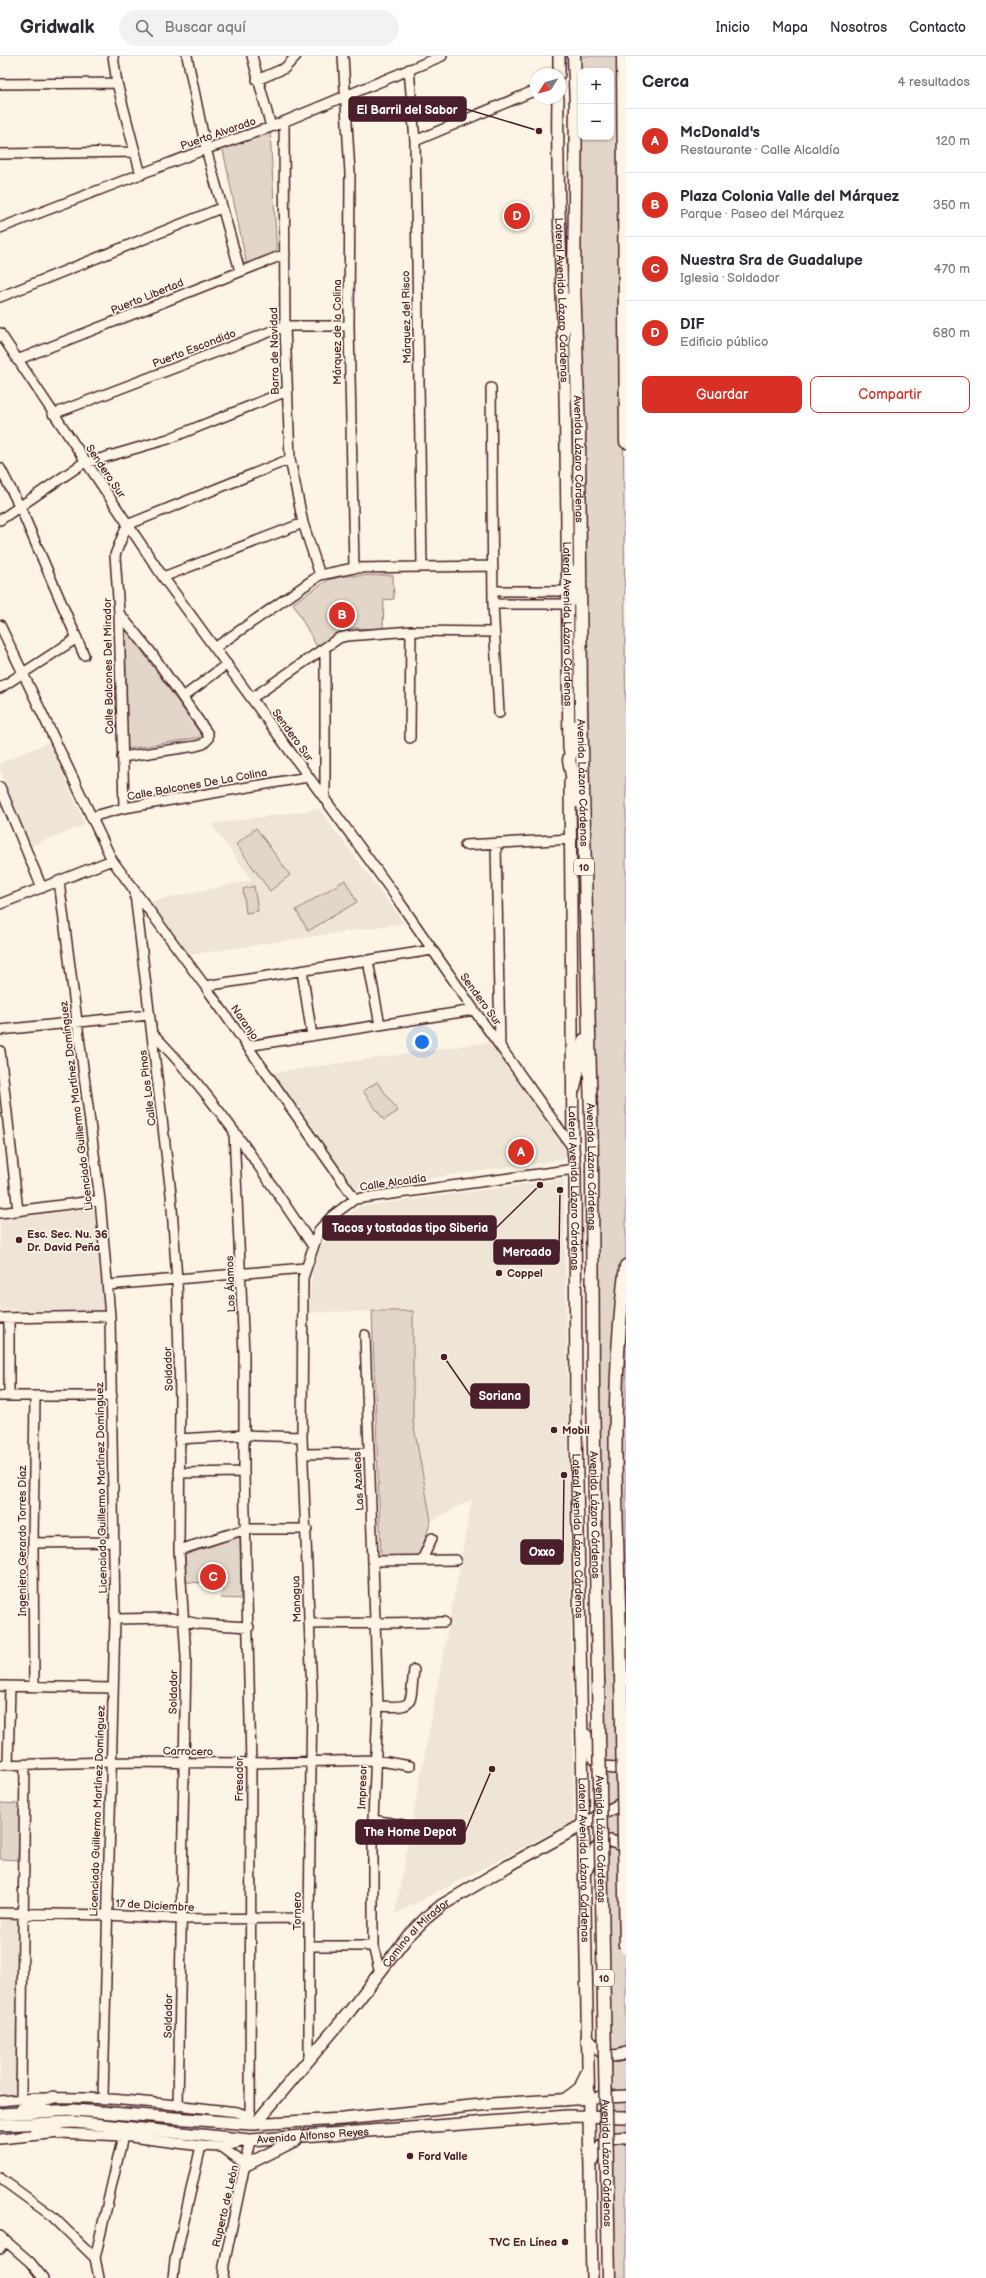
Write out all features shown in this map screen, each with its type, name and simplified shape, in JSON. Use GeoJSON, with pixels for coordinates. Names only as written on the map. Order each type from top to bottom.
{"type":"FeatureCollection","features":[{"type":"Feature","properties":{"kind":"highway","name":"Avenida Lázaro Cárdenas"},"geometry":{"type":"LineString","coordinates":[[574,56],[576,150],[574,282],[578,357],[581,707],[588,1021],[609,2278]]}},
{"type":"Feature","properties":{"kind":"highway"},"geometry":{"type":"LineString","coordinates":[[623,56],[626,442]]}},
{"type":"Feature","properties":{"kind":"highway"},"geometry":{"type":"LineString","coordinates":[[563,332],[574,282]]}},
{"type":"Feature","properties":{"kind":"highway"},"geometry":{"type":"LineString","coordinates":[[568,568],[580,617],[581,630]]}},
{"type":"Feature","properties":{"kind":"highway"},"geometry":{"type":"LineString","coordinates":[[581,707],[569,760],[584,831]]}},
{"type":"Feature","properties":{"kind":"highway"},"geometry":{"type":"LineString","coordinates":[[574,1088],[588,1021]]}},
{"type":"Feature","properties":{"kind":"highway","name":"Avenida Lázaro Cárdenas"},"geometry":{"type":"LineString","coordinates":[[626,1266],[620,1317],[615,1437],[626,1948]]}},
{"type":"Feature","properties":{"kind":"main road"},"geometry":{"type":"LineString","coordinates":[[559,56],[559,68]]}},
{"type":"Feature","properties":{"kind":"main road","name":"Lateral Avenida Lázaro Cárdenas"},"geometry":{"type":"LineString","coordinates":[[558,104],[557,160],[563,332],[568,568],[569,760],[572,839],[576,1414],[584,1825],[586,2038],[591,2137],[592,2278]]}},
{"type":"Feature","properties":{"kind":"main road"},"geometry":{"type":"LineString","coordinates":[[582,1721],[589,1747],[598,1763],[611,1769],[626,1761]]}},
{"type":"Feature","properties":{"kind":"main road","name":"Camino al Mirador"},"geometry":{"type":"LineString","coordinates":[[252,2124],[309,2061],[408,1936],[442,1905],[626,1801]]}},
{"type":"Feature","properties":{"kind":"main road"},"geometry":{"type":"LineString","coordinates":[[584,1880],[596,1848],[601,1843],[612,1841],[626,1848]]}},
{"type":"Feature","properties":{"kind":"main road"},"geometry":{"type":"LineString","coordinates":[[586,2038],[603,2054],[616,2056],[626,2053]]}},
{"type":"Feature","properties":{"kind":"main road"},"geometry":{"type":"LineString","coordinates":[[564,2101],[578,2091],[587,2072]]}},
{"type":"Feature","properties":{"kind":"main road","name":"Avenida Alfonso Reyes"},"geometry":{"type":"LineString","coordinates":[[0,2114],[74,2110],[252,2124],[343,2119],[491,2104],[564,2101],[626,2096]]}},
{"type":"Feature","properties":{"kind":"main road"},"geometry":{"type":"LineString","coordinates":[[12,2113],[54,2097]]}},
{"type":"Feature","properties":{"kind":"main road"},"geometry":{"type":"LineString","coordinates":[[568,2116],[581,2125],[591,2137]]}},
{"type":"Feature","properties":{"kind":"main road","name":"Avenida Alfonso Reyes"},"geometry":{"type":"LineString","coordinates":[[0,2125],[74,2122],[250,2140],[568,2116],[626,2117]]}},
{"type":"Feature","properties":{"kind":"main road"},"geometry":{"type":"LineString","coordinates":[[22,2124],[60,2133]]}},
{"type":"Feature","properties":{"kind":"main road"},"geometry":{"type":"LineString","coordinates":[[250,2140],[252,2124]]}},
{"type":"Feature","properties":{"kind":"main road"},"geometry":{"type":"LineString","coordinates":[[246,2165],[301,2137]]}},
{"type":"Feature","properties":{"kind":"main road"},"geometry":{"type":"LineString","coordinates":[[591,2166],[598,2149],[603,2143],[614,2138],[626,2138]]}},
{"type":"Feature","properties":{"kind":"street"},"geometry":{"type":"LineString","coordinates":[[113,56],[118,83],[141,175]]}},
{"type":"Feature","properties":{"kind":"street"},"geometry":{"type":"LineString","coordinates":[[187,56],[206,148],[221,208],[240,271]]}},
{"type":"Feature","properties":{"kind":"street"},"geometry":{"type":"LineString","coordinates":[[252,56],[257,80],[271,127]]}},
{"type":"Feature","properties":{"kind":"street"},"geometry":{"type":"LineString","coordinates":[[257,80],[285,68],[296,56]]}},
{"type":"Feature","properties":{"kind":"street","name":"Márquez de la Colina"},"geometry":{"type":"LineString","coordinates":[[343,56],[350,173],[349,326],[354,568]]}},
{"type":"Feature","properties":{"kind":"street","name":"Puerto Alvarado"},"geometry":{"type":"LineString","coordinates":[[0,228],[141,175],[206,148],[284,122],[345,95],[442,56]]}},
{"type":"Feature","properties":{"kind":"street","name":"Márquez del Risco"},"geometry":{"type":"LineString","coordinates":[[409,69],[415,142],[422,566]]}},
{"type":"Feature","properties":{"kind":"street"},"geometry":{"type":"LineString","coordinates":[[0,84],[118,83]]}},
{"type":"Feature","properties":{"kind":"street"},"geometry":{"type":"LineString","coordinates":[[415,142],[530,93]]}},
{"type":"Feature","properties":{"kind":"street","name":"Barra de Navidad"},"geometry":{"type":"LineString","coordinates":[[284,122],[285,326],[290,459],[303,523],[320,575]]}},
{"type":"Feature","properties":{"kind":"street"},"geometry":{"type":"LineString","coordinates":[[0,154],[135,152]]}},
{"type":"Feature","properties":{"kind":"street"},"geometry":{"type":"LineString","coordinates":[[0,297],[221,208]]}},
{"type":"Feature","properties":{"kind":"street","name":"Puerto Libertad"},"geometry":{"type":"LineString","coordinates":[[17,360],[285,254]]}},
{"type":"Feature","properties":{"kind":"street","name":"Puerto Escondido"},"geometry":{"type":"LineString","coordinates":[[53,414],[285,326],[349,326]]}},
{"type":"Feature","properties":{"kind":"street","name":"Sendero Sur"},"geometry":{"type":"LineString","coordinates":[[0,333],[163,577],[216,647],[573,1148]]}},
{"type":"Feature","properties":{"kind":"street"},"geometry":{"type":"LineString","coordinates":[[491,388],[494,591],[492,604],[499,713]]}},
{"type":"Feature","properties":{"kind":"street"},"geometry":{"type":"LineString","coordinates":[[0,520],[75,468],[87,463],[168,439],[287,391]]}},
{"type":"Feature","properties":{"kind":"street"},"geometry":{"type":"LineString","coordinates":[[127,525],[290,459]]}},
{"type":"Feature","properties":{"kind":"street"},"geometry":{"type":"LineString","coordinates":[[0,468],[20,507],[84,655]]}},
{"type":"Feature","properties":{"kind":"street"},"geometry":{"type":"LineString","coordinates":[[163,577],[303,523]]}},
{"type":"Feature","properties":{"kind":"street","name":"Calle Balcones Del Mirador"},"geometry":{"type":"LineString","coordinates":[[124,808],[119,613],[115,555],[127,525]]}},
{"type":"Feature","properties":{"kind":"street"},"geometry":{"type":"LineString","coordinates":[[216,647],[320,575],[354,568],[493,566]]}},
{"type":"Feature","properties":{"kind":"street"},"geometry":{"type":"LineString","coordinates":[[494,591],[568,591]]}},
{"type":"Feature","properties":{"kind":"street"},"geometry":{"type":"LineString","coordinates":[[492,604],[568,604]]}},
{"type":"Feature","properties":{"kind":"street"},"geometry":{"type":"LineString","coordinates":[[119,613],[208,734],[206,742],[196,746],[122,757]]}},
{"type":"Feature","properties":{"kind":"street","name":"Naranjo"},"geometry":{"type":"LineString","coordinates":[[0,625],[112,860],[135,894],[205,986],[355,1199]]}},
{"type":"Feature","properties":{"kind":"street"},"geometry":{"type":"LineString","coordinates":[[252,698],[339,638],[354,634],[411,631],[493,632]]}},
{"type":"Feature","properties":{"kind":"street"},"geometry":{"type":"LineString","coordinates":[[410,738],[411,631]]}},
{"type":"Feature","properties":{"kind":"street"},"geometry":{"type":"LineString","coordinates":[[0,688],[77,638]]}},
{"type":"Feature","properties":{"kind":"street"},"geometry":{"type":"LineString","coordinates":[[324,648],[324,799]]}},
{"type":"Feature","properties":{"kind":"street"},"geometry":{"type":"LineString","coordinates":[[182,697],[227,664]]}},
{"type":"Feature","properties":{"kind":"street","name":"Calle Balcones De La Colina"},"geometry":{"type":"LineString","coordinates":[[91,817],[124,808],[308,777]]}},
{"type":"Feature","properties":{"kind":"street"},"geometry":{"type":"LineString","coordinates":[[0,787],[42,888]]}},
{"type":"Feature","properties":{"kind":"street"},"geometry":{"type":"LineString","coordinates":[[465,845],[572,839]]}},
{"type":"Feature","properties":{"kind":"street"},"geometry":{"type":"LineString","coordinates":[[496,844],[500,1046]]}},
{"type":"Feature","properties":{"kind":"street"},"geometry":{"type":"LineString","coordinates":[[0,904],[112,860]]}},
{"type":"Feature","properties":{"kind":"street","name":"Licenciado Guillermo Martínez Domínguez"},"geometry":{"type":"LineString","coordinates":[[59,881],[79,1021],[100,1200],[110,1316],[115,1619],[106,1915],[103,2098]]}},
{"type":"Feature","properties":{"kind":"street","name":"Calle Los Pinos"},"geometry":{"type":"LineString","coordinates":[[135,894],[171,1194],[177,1280]]}},
{"type":"Feature","properties":{"kind":"street"},"geometry":{"type":"LineString","coordinates":[[205,986],[432,950]]}},
{"type":"Feature","properties":{"kind":"street"},"geometry":{"type":"LineString","coordinates":[[368,961],[380,1025]]}},
{"type":"Feature","properties":{"kind":"street"},"geometry":{"type":"LineString","coordinates":[[302,971],[312,1036]]}},
{"type":"Feature","properties":{"kind":"street"},"geometry":{"type":"LineString","coordinates":[[247,1046],[474,1010]]}},
{"type":"Feature","properties":{"kind":"street"},"geometry":{"type":"LineString","coordinates":[[0,1030],[149,1015]]}},
{"type":"Feature","properties":{"kind":"street"},"geometry":{"type":"LineString","coordinates":[[153,1034],[188,1072],[234,1132],[312,1245]]}},
{"type":"Feature","properties":{"kind":"street"},"geometry":{"type":"LineString","coordinates":[[0,1051],[18,1211]]}},
{"type":"Feature","properties":{"kind":"street","name":"Los Álamos"},"geometry":{"type":"LineString","coordinates":[[234,1132],[242,1274],[246,1435]]}},
{"type":"Feature","properties":{"kind":"street","name":"Calle Alcaldía"},"geometry":{"type":"LineString","coordinates":[[302,1437],[303,1278],[312,1245],[319,1230],[332,1216],[355,1199],[575,1169]]}},
{"type":"Feature","properties":{"kind":"street"},"geometry":{"type":"LineString","coordinates":[[0,1213],[100,1200]]}},
{"type":"Feature","properties":{"kind":"street"},"geometry":{"type":"LineString","coordinates":[[108,1285],[306,1268]]}},
{"type":"Feature","properties":{"kind":"street","name":"Soldador"},"geometry":{"type":"LineString","coordinates":[[177,1280],[180,1398],[179,1550],[186,1657],[178,2106]]}},
{"type":"Feature","properties":{"kind":"street"},"geometry":{"type":"LineString","coordinates":[[110,1316],[5,1318],[4,1396],[112,1396]]}},
{"type":"Feature","properties":{"kind":"street","name":"Las Azaleas"},"geometry":{"type":"LineString","coordinates":[[365,1335],[368,1453],[377,1625]]}},
{"type":"Feature","properties":{"kind":"street","name":"Ingeniero Gerardo Torres Díaz"},"geometry":{"type":"LineString","coordinates":[[34,1687],[33,1543],[35,1396]]}},
{"type":"Feature","properties":{"kind":"street"},"geometry":{"type":"LineString","coordinates":[[179,1439],[246,1435],[302,1437]]}},
{"type":"Feature","properties":{"kind":"street","name":"Fresador"},"geometry":{"type":"LineString","coordinates":[[246,1435],[244,1472],[252,1763],[250,1919],[252,2124]]}},
{"type":"Feature","properties":{"kind":"street","name":"Managua"},"geometry":{"type":"LineString","coordinates":[[302,1437],[307,1529],[312,1680],[312,1761]]}},
{"type":"Feature","properties":{"kind":"street"},"geometry":{"type":"LineString","coordinates":[[303,1454],[368,1453]]}},
{"type":"Feature","properties":{"kind":"street"},"geometry":{"type":"LineString","coordinates":[[179,1473],[244,1472]]}},
{"type":"Feature","properties":{"kind":"street"},"geometry":{"type":"LineString","coordinates":[[179,1550],[246,1529],[307,1529]]}},
{"type":"Feature","properties":{"kind":"street"},"geometry":{"type":"LineString","coordinates":[[422,1560],[432,1538]]}},
{"type":"Feature","properties":{"kind":"street"},"geometry":{"type":"LineString","coordinates":[[33,1543],[114,1542]]}},
{"type":"Feature","properties":{"kind":"street"},"geometry":{"type":"LineString","coordinates":[[374,1561],[456,1560]]}},
{"type":"Feature","properties":{"kind":"street"},"geometry":{"type":"LineString","coordinates":[[115,1619],[171,1618],[199,1624],[249,1627]]}},
{"type":"Feature","properties":{"kind":"street"},"geometry":{"type":"LineString","coordinates":[[309,1624],[377,1625],[444,1622]]}},
{"type":"Feature","properties":{"kind":"street","name":"Impresor"},"geometry":{"type":"LineString","coordinates":[[377,1625],[378,1706],[373,1820],[373,1946],[380,1973]]}},
{"type":"Feature","properties":{"kind":"street"},"geometry":{"type":"LineString","coordinates":[[378,1706],[403,1707],[407,1705],[410,1700],[414,1670]]}},
{"type":"Feature","properties":{"kind":"street"},"geometry":{"type":"LineString","coordinates":[[0,1686],[113,1688]]}},
{"type":"Feature","properties":{"kind":"street"},"geometry":{"type":"LineString","coordinates":[[4,1765],[10,1687]]}},
{"type":"Feature","properties":{"kind":"street","name":"Carrocero"},"geometry":{"type":"LineString","coordinates":[[4,1765],[110,1762],[252,1763],[376,1760],[410,1766]]}},
{"type":"Feature","properties":{"kind":"street","name":"Tornero"},"geometry":{"type":"LineString","coordinates":[[309,2061],[309,1918],[312,1761]]}},
{"type":"Feature","properties":{"kind":"street"},"geometry":{"type":"LineString","coordinates":[[21,2099],[25,1765]]}},
{"type":"Feature","properties":{"kind":"street"},"geometry":{"type":"LineString","coordinates":[[373,1820],[403,1825]]}},
{"type":"Feature","properties":{"kind":"street","name":"17 de Diciembre"},"geometry":{"type":"LineString","coordinates":[[0,1913],[23,1912],[181,1919],[309,1918]]}},
{"type":"Feature","properties":{"kind":"street"},"geometry":{"type":"LineString","coordinates":[[310,1946],[373,1946]]}},
{"type":"Feature","properties":{"kind":"street"},"geometry":{"type":"LineString","coordinates":[[0,2101],[54,2097],[103,2098],[237,2112],[243,2114],[252,2124]]}},
{"type":"Feature","properties":{"kind":"street"},"geometry":{"type":"LineString","coordinates":[[0,2139],[60,2133],[123,2136],[201,2146],[222,2146],[250,2140]]}},
{"type":"Feature","properties":{"kind":"street"},"geometry":{"type":"LineString","coordinates":[[99,2278],[96,2258],[123,2136]]}},
{"type":"Feature","properties":{"kind":"street","name":"Ruperto de León"},"geometry":{"type":"LineString","coordinates":[[223,2278],[224,2265],[250,2140]]}},
{"type":"Feature","properties":{"kind":"street"},"geometry":{"type":"LineString","coordinates":[[173,2278],[174,2260],[201,2146]]}},
{"type":"Feature","properties":{"kind":"street"},"geometry":{"type":"LineString","coordinates":[[222,2146],[246,2165]]}},
{"type":"Feature","properties":{"kind":"street"},"geometry":{"type":"LineString","coordinates":[[0,2178],[52,2216],[96,2258]]}},
{"type":"Feature","properties":{"kind":"street"},"geometry":{"type":"LineString","coordinates":[[0,2250],[3,2239],[30,2262],[43,2278]]}},
{"type":"Feature","properties":{"kind":"shaded area"},"geometry":{"type":"Polygon","coordinates":[[[579,56],[620,56],[626,746],[626,2278],[603,2278],[585,1113],[579,140],[614,140],[614,68],[579,68],[579,56]]]}},
{"type":"Feature","properties":{"kind":"shaded area"},"geometry":{"type":"Polygon","coordinates":[[[270,130],[277,256],[247,266],[223,150],[270,130]]]}},
{"type":"Feature","properties":{"kind":"shaded area"},"geometry":{"type":"Polygon","coordinates":[[[393,575],[394,599],[384,600],[383,629],[353,628],[341,632],[317,647],[293,603],[328,580],[344,576],[393,575]]]}},
{"type":"Feature","properties":{"kind":"shaded area"},"geometry":{"type":"Polygon","coordinates":[[[125,627],[203,737],[127,749],[125,627]]]}},
{"type":"Feature","properties":{"kind":"shaded area"},"geometry":{"type":"Polygon","coordinates":[[[50,742],[85,825],[30,846],[0,770],[0,763],[50,742]]]}},
{"type":"Feature","properties":{"kind":"shaded area"},"geometry":{"type":"Polygon","coordinates":[[[319,809],[404,923],[189,955],[148,902],[252,880],[211,824],[319,809]]]}},
{"type":"Feature","properties":{"kind":"shaded area"},"geometry":{"type":"Polygon","coordinates":[[[256,828],[290,875],[270,891],[236,844],[256,828]]]}},
{"type":"Feature","properties":{"kind":"shaded area"},"geometry":{"type":"Polygon","coordinates":[[[345,880],[357,902],[308,931],[296,910],[345,880]]]}},
{"type":"Feature","properties":{"kind":"shaded area"},"geometry":{"type":"Polygon","coordinates":[[[254,886],[258,911],[246,913],[243,889],[254,886]]]}},
{"type":"Feature","properties":{"kind":"shaded area"},"geometry":{"type":"Polygon","coordinates":[[[489,1042],[568,1153],[566,1159],[355,1189],[271,1073],[489,1042]]]}},
{"type":"Feature","properties":{"kind":"shaded area"},"geometry":{"type":"Polygon","coordinates":[[[377,1082],[398,1111],[384,1120],[363,1091],[377,1082]]]}},
{"type":"Feature","properties":{"kind":"shaded area"},"geometry":{"type":"Polygon","coordinates":[[[564,1179],[574,1821],[395,1914],[472,1499],[431,1521],[413,1421],[413,1311],[309,1312],[312,1273],[321,1245],[346,1217],[358,1207],[564,1179]]]}},
{"type":"Feature","properties":{"kind":"shaded area"},"geometry":{"type":"Polygon","coordinates":[[[94,1208],[104,1311],[0,1310],[0,1219],[94,1208]]]}},
{"type":"Feature","properties":{"kind":"shaded area"},"geometry":{"type":"Polygon","coordinates":[[[372,1311],[413,1311],[413,1421],[431,1521],[419,1558],[381,1557],[372,1311]]]}},
{"type":"Feature","properties":{"kind":"shaded area"},"geometry":{"type":"Polygon","coordinates":[[[240,1536],[241,1599],[220,1598],[223,1590],[206,1580],[204,1583],[186,1582],[185,1555],[240,1536]]]}},
{"type":"Feature","properties":{"kind":"shaded area"},"geometry":{"type":"Polygon","coordinates":[[[0,1803],[20,1804],[18,1860],[0,1859],[0,1803]]]}},
{"type":"Feature","properties":{"kind":"shaded area"},"geometry":{"type":"Polygon","coordinates":[[[0,1918],[18,1918],[21,2096],[0,2098],[0,1918]]]}},
{"type":"Feature","properties":{"kind":"place","name":"El Barril del Sabor"},"geometry":{"type":"Point","coordinates":[539,131]}},
{"type":"Feature","properties":{"kind":"place","name":"DIF"},"geometry":{"type":"Point","coordinates":[517,216]}},
{"type":"Feature","properties":{"kind":"place","name":"Plaza Colonia Valle del Márquez"},"geometry":{"type":"Point","coordinates":[342,615]}},
{"type":"Feature","properties":{"kind":"place","name":"McDonald's"},"geometry":{"type":"Point","coordinates":[521,1152]}},
{"type":"Feature","properties":{"kind":"place","name":"Tacos y tostadas tipo Siberia"},"geometry":{"type":"Point","coordinates":[540,1185]}},
{"type":"Feature","properties":{"kind":"place","name":"Mercado"},"geometry":{"type":"Point","coordinates":[560,1190]}},
{"type":"Feature","properties":{"kind":"place","name":"Esc. Sec. Nu. 36 Dr. David Peña"},"geometry":{"type":"Point","coordinates":[19,1240]}},
{"type":"Feature","properties":{"kind":"place","name":"Coppel"},"geometry":{"type":"Point","coordinates":[499,1273]}},
{"type":"Feature","properties":{"kind":"place","name":"Soriana"},"geometry":{"type":"Point","coordinates":[444,1357]}},
{"type":"Feature","properties":{"kind":"place","name":"Mobil"},"geometry":{"type":"Point","coordinates":[554,1430]}},
{"type":"Feature","properties":{"kind":"place","name":"Oxxo"},"geometry":{"type":"Point","coordinates":[564,1475]}},
{"type":"Feature","properties":{"kind":"place","name":"Nuestra Sra de Guadalupe"},"geometry":{"type":"Point","coordinates":[213,1577]}},
{"type":"Feature","properties":{"kind":"place","name":"The Home Depot"},"geometry":{"type":"Point","coordinates":[492,1769]}},
{"type":"Feature","properties":{"kind":"place","name":"Ford Valle"},"geometry":{"type":"Point","coordinates":[410,2156]}},
{"type":"Feature","properties":{"kind":"place","name":"TVC En Línea"},"geometry":{"type":"Point","coordinates":[565,2242]}}]}
